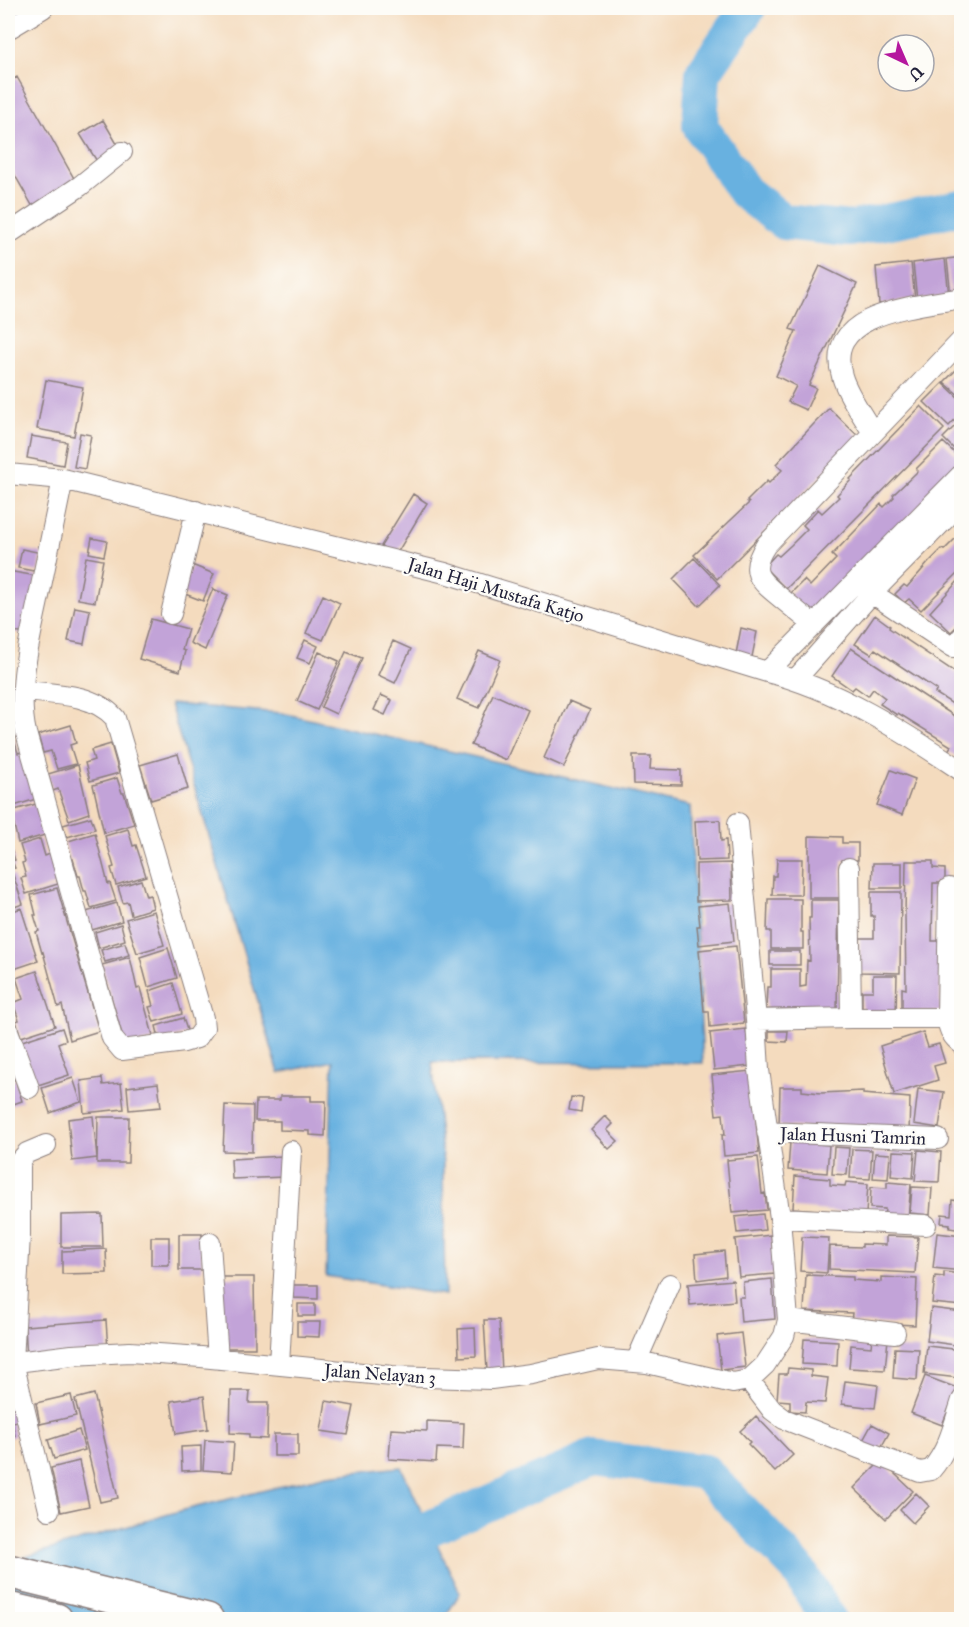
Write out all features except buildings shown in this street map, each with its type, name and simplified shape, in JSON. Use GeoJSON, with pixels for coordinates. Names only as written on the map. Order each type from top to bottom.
{"type":"FeatureCollection","features":[{"type":"Feature","properties":{"kind":"highway"},"geometry":{"type":"LineString","coordinates":[[8,1571],[207,1620]]}},
{"type":"Feature","properties":{"kind":"highway"},"geometry":{"type":"LineString","coordinates":[[8,1609],[56,1620]]}},
{"type":"Feature","properties":{"kind":"street"},"geometry":{"type":"LineString","coordinates":[[8,29],[41,8]]}},
{"type":"Feature","properties":{"kind":"street"},"geometry":{"type":"LineString","coordinates":[[8,234],[80,186],[122,152]]}},
{"type":"Feature","properties":{"kind":"street"},"geometry":{"type":"LineString","coordinates":[[873,433],[842,378],[838,359],[844,341],[854,328],[882,314],[962,298]]}},
{"type":"Feature","properties":{"kind":"street"},"geometry":{"type":"LineString","coordinates":[[814,625],[762,583],[757,566],[758,557],[774,536],[962,340]]}},
{"type":"Feature","properties":{"kind":"street","name":"Jalan Haji Mustafa Katjo"},"geometry":{"type":"LineString","coordinates":[[8,474],[63,479],[445,573],[796,679],[864,711],[962,771]]}},
{"type":"Feature","properties":{"kind":"street"},"geometry":{"type":"LineString","coordinates":[[796,679],[864,587],[962,474]]}},
{"type":"Feature","properties":{"kind":"street"},"geometry":{"type":"LineString","coordinates":[[24,690],[67,696],[95,703],[115,718],[203,1018],[204,1028],[196,1038],[184,1042],[122,1050],[112,1038],[26,733],[23,719],[24,690],[28,650],[63,479]]}},
{"type":"Feature","properties":{"kind":"street"},"geometry":{"type":"LineString","coordinates":[[767,672],[814,625],[864,587],[962,502]]}},
{"type":"Feature","properties":{"kind":"street"},"geometry":{"type":"LineString","coordinates":[[171,614],[196,512]]}},
{"type":"Feature","properties":{"kind":"street"},"geometry":{"type":"LineString","coordinates":[[864,587],[959,645]]}},
{"type":"Feature","properties":{"kind":"street"},"geometry":{"type":"LineString","coordinates":[[738,823],[759,1070],[780,1218],[788,1320],[784,1336],[765,1365],[749,1380],[772,1410],[784,1419],[920,1472],[931,1470],[939,1461],[950,1437],[962,1400]]}},
{"type":"Feature","properties":{"kind":"street"},"geometry":{"type":"LineString","coordinates":[[849,868],[851,1018]]}},
{"type":"Feature","properties":{"kind":"street"},"geometry":{"type":"LineString","coordinates":[[949,888],[948,1028],[962,1044]]}},
{"type":"Feature","properties":{"kind":"street"},"geometry":{"type":"LineString","coordinates":[[756,1020],[948,1018]]}},
{"type":"Feature","properties":{"kind":"street"},"geometry":{"type":"LineString","coordinates":[[8,1031],[29,1088]]}},
{"type":"Feature","properties":{"kind":"street","name":"Jalan Husni Tamrin"},"geometry":{"type":"LineString","coordinates":[[767,1132],[938,1139]]}},
{"type":"Feature","properties":{"kind":"street"},"geometry":{"type":"LineString","coordinates":[[46,1144],[27,1153],[20,1161],[20,1235],[10,1363],[49,1510]]}},
{"type":"Feature","properties":{"kind":"street"},"geometry":{"type":"LineString","coordinates":[[279,1365],[291,1151]]}},
{"type":"Feature","properties":{"kind":"street"},"geometry":{"type":"LineString","coordinates":[[780,1218],[926,1225]]}},
{"type":"Feature","properties":{"kind":"street"},"geometry":{"type":"LineString","coordinates":[[210,1244],[218,1359]]}},
{"type":"Feature","properties":{"kind":"street"},"geometry":{"type":"LineString","coordinates":[[636,1362],[670,1284]]}},
{"type":"Feature","properties":{"kind":"street"},"geometry":{"type":"LineString","coordinates":[[788,1320],[895,1333]]}},
{"type":"Feature","properties":{"kind":"street","name":"Jalan Nelayan 3"},"geometry":{"type":"LineString","coordinates":[[10,1363],[130,1352],[392,1376],[491,1379],[531,1374],[598,1359],[636,1362],[733,1383],[749,1380]]}},
{"type":"Feature","properties":{"kind":"water"},"geometry":{"type":"Polygon","coordinates":[[[170,704],[282,713],[690,806],[703,1063],[432,1062],[443,1163],[445,1295],[326,1276],[333,1061],[279,1073],[170,704]]]}},
{"type":"Feature","properties":{"kind":"water"},"geometry":{"type":"Polygon","coordinates":[[[401,1467],[460,1593],[444,1619],[8,1620],[8,1562],[176,1512],[327,1475],[401,1467]]]}},
{"type":"Feature","properties":{"kind":"waterway"},"geometry":{"type":"LineString","coordinates":[[748,8],[703,73],[700,126],[745,192],[784,222],[849,229],[962,207]]}},
{"type":"Feature","properties":{"kind":"waterway"},"geometry":{"type":"LineString","coordinates":[[430,1528],[594,1458],[705,1472],[797,1568],[829,1620]]}}]}
